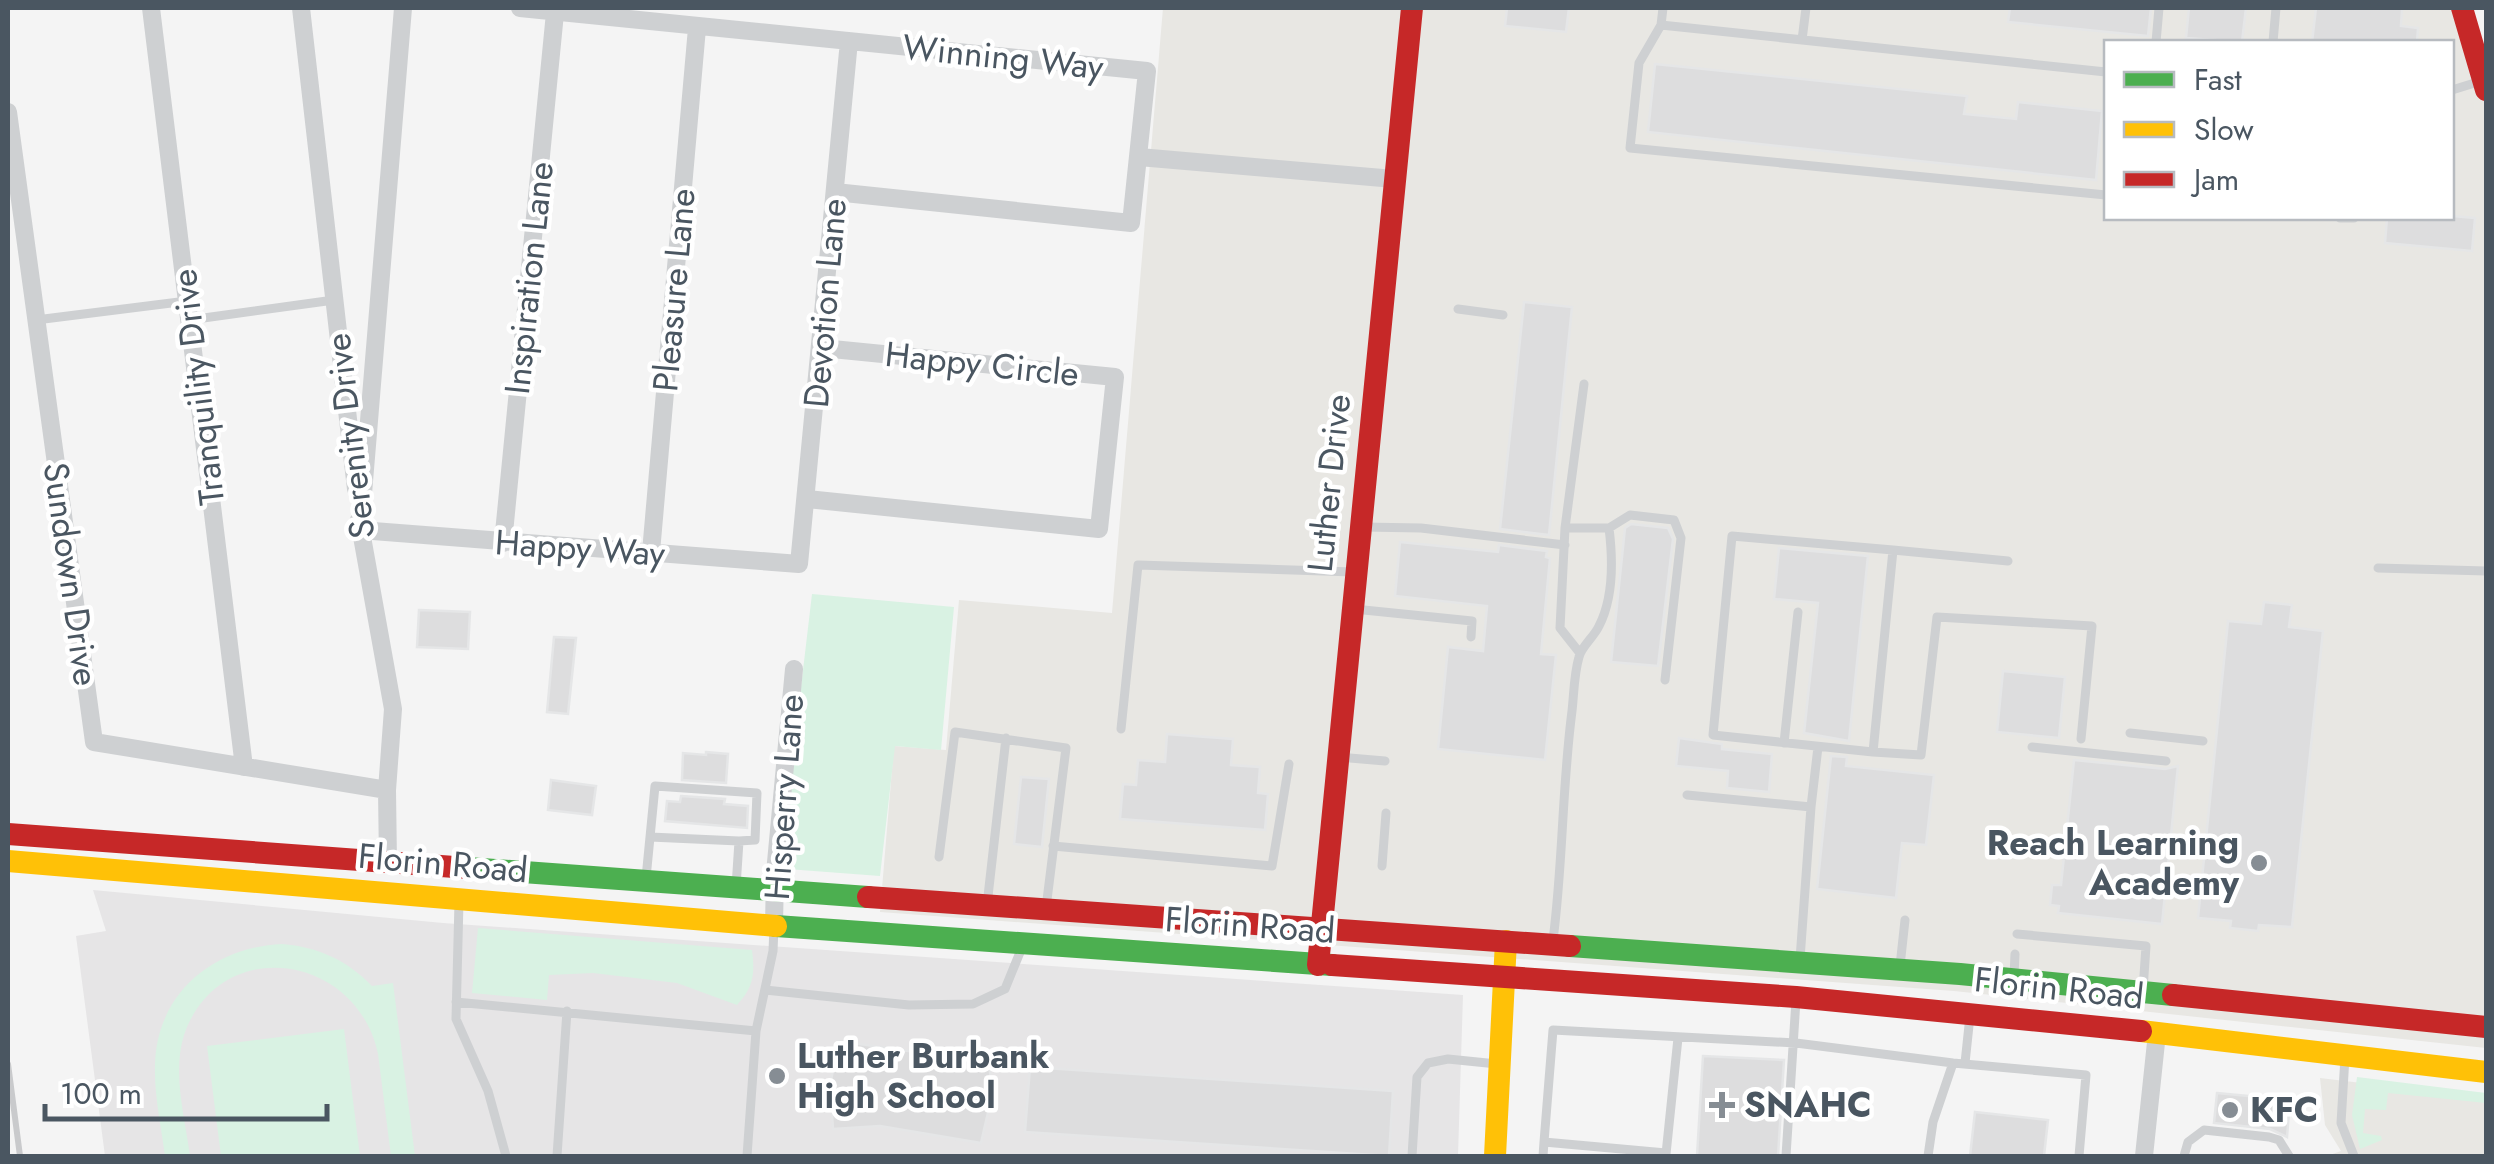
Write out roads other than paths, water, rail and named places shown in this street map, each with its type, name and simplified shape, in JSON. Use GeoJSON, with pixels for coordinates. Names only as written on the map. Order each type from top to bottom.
{"type":"FeatureCollection","features":[{"type":"Feature","properties":{"kind":"main road","name":"Luther Drive"},"geometry":{"type":"LineString","coordinates":[[1318,964],[1412,8]]}},
{"type":"Feature","properties":{"kind":"main road"},"geometry":{"type":"LineString","coordinates":[[2462,8],[2485,85]]}},
{"type":"Feature","properties":{"kind":"main road","name":"Florin Road"},"geometry":{"type":"LineString","coordinates":[[8,834],[776,892],[1800,961],[2486,1027]]}},
{"type":"Feature","properties":{"kind":"main road","name":"Florin Road"},"geometry":{"type":"LineString","coordinates":[[8,861],[774,926],[1796,998],[2157,1032],[2486,1072]]}},
{"type":"Feature","properties":{"kind":"main road"},"geometry":{"type":"LineString","coordinates":[[349,890],[388,863]]}},
{"type":"Feature","properties":{"kind":"main road"},"geometry":{"type":"LineString","coordinates":[[1495,1156],[1506,941]]}},
{"type":"Feature","properties":{"kind":"main road"},"geometry":{"type":"LineString","coordinates":[[2017,1019],[2035,1006],[2125,1010],[2135,1006],[2142,992]]}},
{"type":"Feature","properties":{"kind":"main road"},"geometry":{"type":"LineString","coordinates":[[2157,1032],[2193,1012],[2302,1009]]}},
{"type":"Feature","properties":{"kind":"street","name":"Tranquility Drive"},"geometry":{"type":"LineString","coordinates":[[151,8],[244,768]]}},
{"type":"Feature","properties":{"kind":"street","name":"Serenity Drive"},"geometry":{"type":"LineString","coordinates":[[301,8],[360,530],[393,709],[387,790],[388,863]]}},
{"type":"Feature","properties":{"kind":"street"},"geometry":{"type":"LineString","coordinates":[[360,530],[404,8]]}},
{"type":"Feature","properties":{"kind":"street","name":"Winning Way"},"geometry":{"type":"LineString","coordinates":[[520,8],[1147,72],[1139,157]]}},
{"type":"Feature","properties":{"kind":"street","name":"Inspiration Lane"},"geometry":{"type":"LineString","coordinates":[[503,543],[555,13]]}},
{"type":"Feature","properties":{"kind":"street","name":"Pleasure Lane"},"geometry":{"type":"LineString","coordinates":[[651,552],[698,28]]}},
{"type":"Feature","properties":{"kind":"street","name":"Devotion Lane"},"geometry":{"type":"LineString","coordinates":[[799,564],[849,41]]}},
{"type":"Feature","properties":{"kind":"street","name":"Sundown Drive"},"geometry":{"type":"LineString","coordinates":[[8,112],[94,742],[387,790]]}},
{"type":"Feature","properties":{"kind":"street"},"geometry":{"type":"LineString","coordinates":[[835,192],[1131,223],[1139,157],[1394,178]]}},
{"type":"Feature","properties":{"kind":"street","name":"Happy Circle"},"geometry":{"type":"LineString","coordinates":[[807,499],[1099,529],[1116,377],[822,348]]}},
{"type":"Feature","properties":{"kind":"street","name":"Happy Way"},"geometry":{"type":"LineString","coordinates":[[360,530],[799,564]]}},
{"type":"Feature","properties":{"kind":"street","name":"Hisperry Lane"},"geometry":{"type":"LineString","coordinates":[[774,926],[775,873],[794,669]]}},
{"type":"Feature","properties":{"kind":"street"},"geometry":{"type":"LineString","coordinates":[[2144,1156],[2157,1032]]}},
{"type":"Feature","properties":{"kind":"lane"},"geometry":{"type":"LineString","coordinates":[[1663,8],[1661,25],[1639,63],[1630,148],[2104,194]]}},
{"type":"Feature","properties":{"kind":"lane"},"geometry":{"type":"LineString","coordinates":[[1802,40],[1806,8]]}},
{"type":"Feature","properties":{"kind":"lane"},"geometry":{"type":"LineString","coordinates":[[2156,40],[2159,8]]}},
{"type":"Feature","properties":{"kind":"lane"},"geometry":{"type":"LineString","coordinates":[[2272,40],[2276,8]]}},
{"type":"Feature","properties":{"kind":"lane"},"geometry":{"type":"LineString","coordinates":[[1661,25],[2104,72]]}},
{"type":"Feature","properties":{"kind":"lane"},"geometry":{"type":"LineString","coordinates":[[2454,90],[2485,85]]}},
{"type":"Feature","properties":{"kind":"lane"},"geometry":{"type":"LineString","coordinates":[[36,320],[334,300]]}},
{"type":"Feature","properties":{"kind":"lane"},"geometry":{"type":"LineString","coordinates":[[1458,309],[1503,315]]}},
{"type":"Feature","properties":{"kind":"lane"},"geometry":{"type":"LineString","coordinates":[[1579,652],[1560,628],[1565,528],[1584,384]]}},
{"type":"Feature","properties":{"kind":"lane"},"geometry":{"type":"LineString","coordinates":[[1565,528],[1608,528],[1630,516],[1674,520],[1680,538],[1665,680]]}},
{"type":"Feature","properties":{"kind":"lane"},"geometry":{"type":"LineString","coordinates":[[1360,527],[1421,528],[1565,545]]}},
{"type":"Feature","properties":{"kind":"lane"},"geometry":{"type":"LineString","coordinates":[[1552,945],[1559,886],[1562,782],[1579,652],[1592,640],[1607,610],[1612,552],[1608,528]]}},
{"type":"Feature","properties":{"kind":"lane"},"geometry":{"type":"LineString","coordinates":[[2008,562],[1732,536],[1713,736],[1921,755],[1937,616],[2092,626],[2081,739]]}},
{"type":"Feature","properties":{"kind":"lane"},"geometry":{"type":"LineString","coordinates":[[1873,752],[1892,550]]}},
{"type":"Feature","properties":{"kind":"lane"},"geometry":{"type":"LineString","coordinates":[[1121,729],[1138,565],[1355,572]]}},
{"type":"Feature","properties":{"kind":"lane"},"geometry":{"type":"LineString","coordinates":[[2378,568],[2486,572]]}},
{"type":"Feature","properties":{"kind":"lane"},"geometry":{"type":"LineString","coordinates":[[1352,609],[1472,621],[1470,637]]}},
{"type":"Feature","properties":{"kind":"lane"},"geometry":{"type":"LineString","coordinates":[[1784,743],[1798,612]]}},
{"type":"Feature","properties":{"kind":"lane"},"geometry":{"type":"LineString","coordinates":[[939,857],[955,732],[1066,748],[1045,910]]}},
{"type":"Feature","properties":{"kind":"lane"},"geometry":{"type":"LineString","coordinates":[[2130,733],[2203,741]]}},
{"type":"Feature","properties":{"kind":"lane"},"geometry":{"type":"LineString","coordinates":[[986,906],[1006,738]]}},
{"type":"Feature","properties":{"kind":"lane"},"geometry":{"type":"LineString","coordinates":[[1800,961],[1818,747]]}},
{"type":"Feature","properties":{"kind":"lane"},"geometry":{"type":"LineString","coordinates":[[2032,747],[2166,760]]}},
{"type":"Feature","properties":{"kind":"lane"},"geometry":{"type":"LineString","coordinates":[[1337,757],[1385,761]]}},
{"type":"Feature","properties":{"kind":"lane"},"geometry":{"type":"LineString","coordinates":[[1054,846],[1272,866],[1289,764]]}},
{"type":"Feature","properties":{"kind":"lane"},"geometry":{"type":"LineString","coordinates":[[646,881],[650,836],[655,786],[757,793],[754,840],[650,836]]}},
{"type":"Feature","properties":{"kind":"lane"},"geometry":{"type":"LineString","coordinates":[[1686,795],[1811,807]]}},
{"type":"Feature","properties":{"kind":"lane"},"geometry":{"type":"LineString","coordinates":[[1382,866],[1386,812]]}},
{"type":"Feature","properties":{"kind":"lane"},"geometry":{"type":"LineString","coordinates":[[736,889],[738,841]]}},
{"type":"Feature","properties":{"kind":"lane"},"geometry":{"type":"LineString","coordinates":[[460,899],[456,1019],[488,1090],[506,1156]]}},
{"type":"Feature","properties":{"kind":"lane"},"geometry":{"type":"LineString","coordinates":[[1900,969],[1905,920]]}},
{"type":"Feature","properties":{"kind":"lane"},"geometry":{"type":"LineString","coordinates":[[746,1156],[756,1030],[774,951],[774,926]]}},
{"type":"Feature","properties":{"kind":"lane"},"geometry":{"type":"LineString","coordinates":[[2017,934],[2146,946],[2142,992]]}},
{"type":"Feature","properties":{"kind":"lane"},"geometry":{"type":"LineString","coordinates":[[765,990],[909,1005],[974,1004],[1005,989],[1023,944]]}},
{"type":"Feature","properties":{"kind":"lane"},"geometry":{"type":"LineString","coordinates":[[2014,979],[2015,954]]}},
{"type":"Feature","properties":{"kind":"lane"},"geometry":{"type":"LineString","coordinates":[[1786,1156],[1796,998]]}},
{"type":"Feature","properties":{"kind":"lane"},"geometry":{"type":"LineString","coordinates":[[456,1002],[756,1030]]}},
{"type":"Feature","properties":{"kind":"lane"},"geometry":{"type":"LineString","coordinates":[[557,1156],[566,1011]]}},
{"type":"Feature","properties":{"kind":"lane"},"geometry":{"type":"LineString","coordinates":[[1965,1063],[1970,1014]]}},
{"type":"Feature","properties":{"kind":"lane"},"geometry":{"type":"LineString","coordinates":[[1543,1156],[1553,1030],[1796,1042],[1953,1063],[2086,1075],[2080,1156]]}},
{"type":"Feature","properties":{"kind":"lane"},"geometry":{"type":"LineString","coordinates":[[1544,1142],[1666,1155],[1678,1038]]}},
{"type":"Feature","properties":{"kind":"lane"},"geometry":{"type":"LineString","coordinates":[[2346,1054],[2341,1123],[2350,1155]]}},
{"type":"Feature","properties":{"kind":"lane"},"geometry":{"type":"LineString","coordinates":[[1412,1156],[1418,1077],[1428,1063],[1448,1059],[1500,1064]]}},
{"type":"Feature","properties":{"kind":"lane"},"geometry":{"type":"LineString","coordinates":[[1928,1156],[1933,1122],[1953,1063]]}},
{"type":"Feature","properties":{"kind":"lane"},"geometry":{"type":"LineString","coordinates":[[2184,1156],[2188,1142],[2204,1130],[2279,1140],[2289,1156]]}},
{"type":"Feature","properties":{"kind":"railway"},"geometry":{"type":"LineString","coordinates":[[8,1064],[20,1156]]}},
{"type":"Feature","properties":{"kind":"place","name":"Reach Learning Academy"},"geometry":{"type":"Point","coordinates":[2259,863]}},
{"type":"Feature","properties":{"kind":"place","name":"Luther Burbank High School"},"geometry":{"type":"Point","coordinates":[777,1076]}},
{"type":"Feature","properties":{"kind":"place","name":"SNAHC"},"geometry":{"type":"Point","coordinates":[1722,1105]}},
{"type":"Feature","properties":{"kind":"place","name":"KFC"},"geometry":{"type":"Point","coordinates":[2230,1110]}}]}
